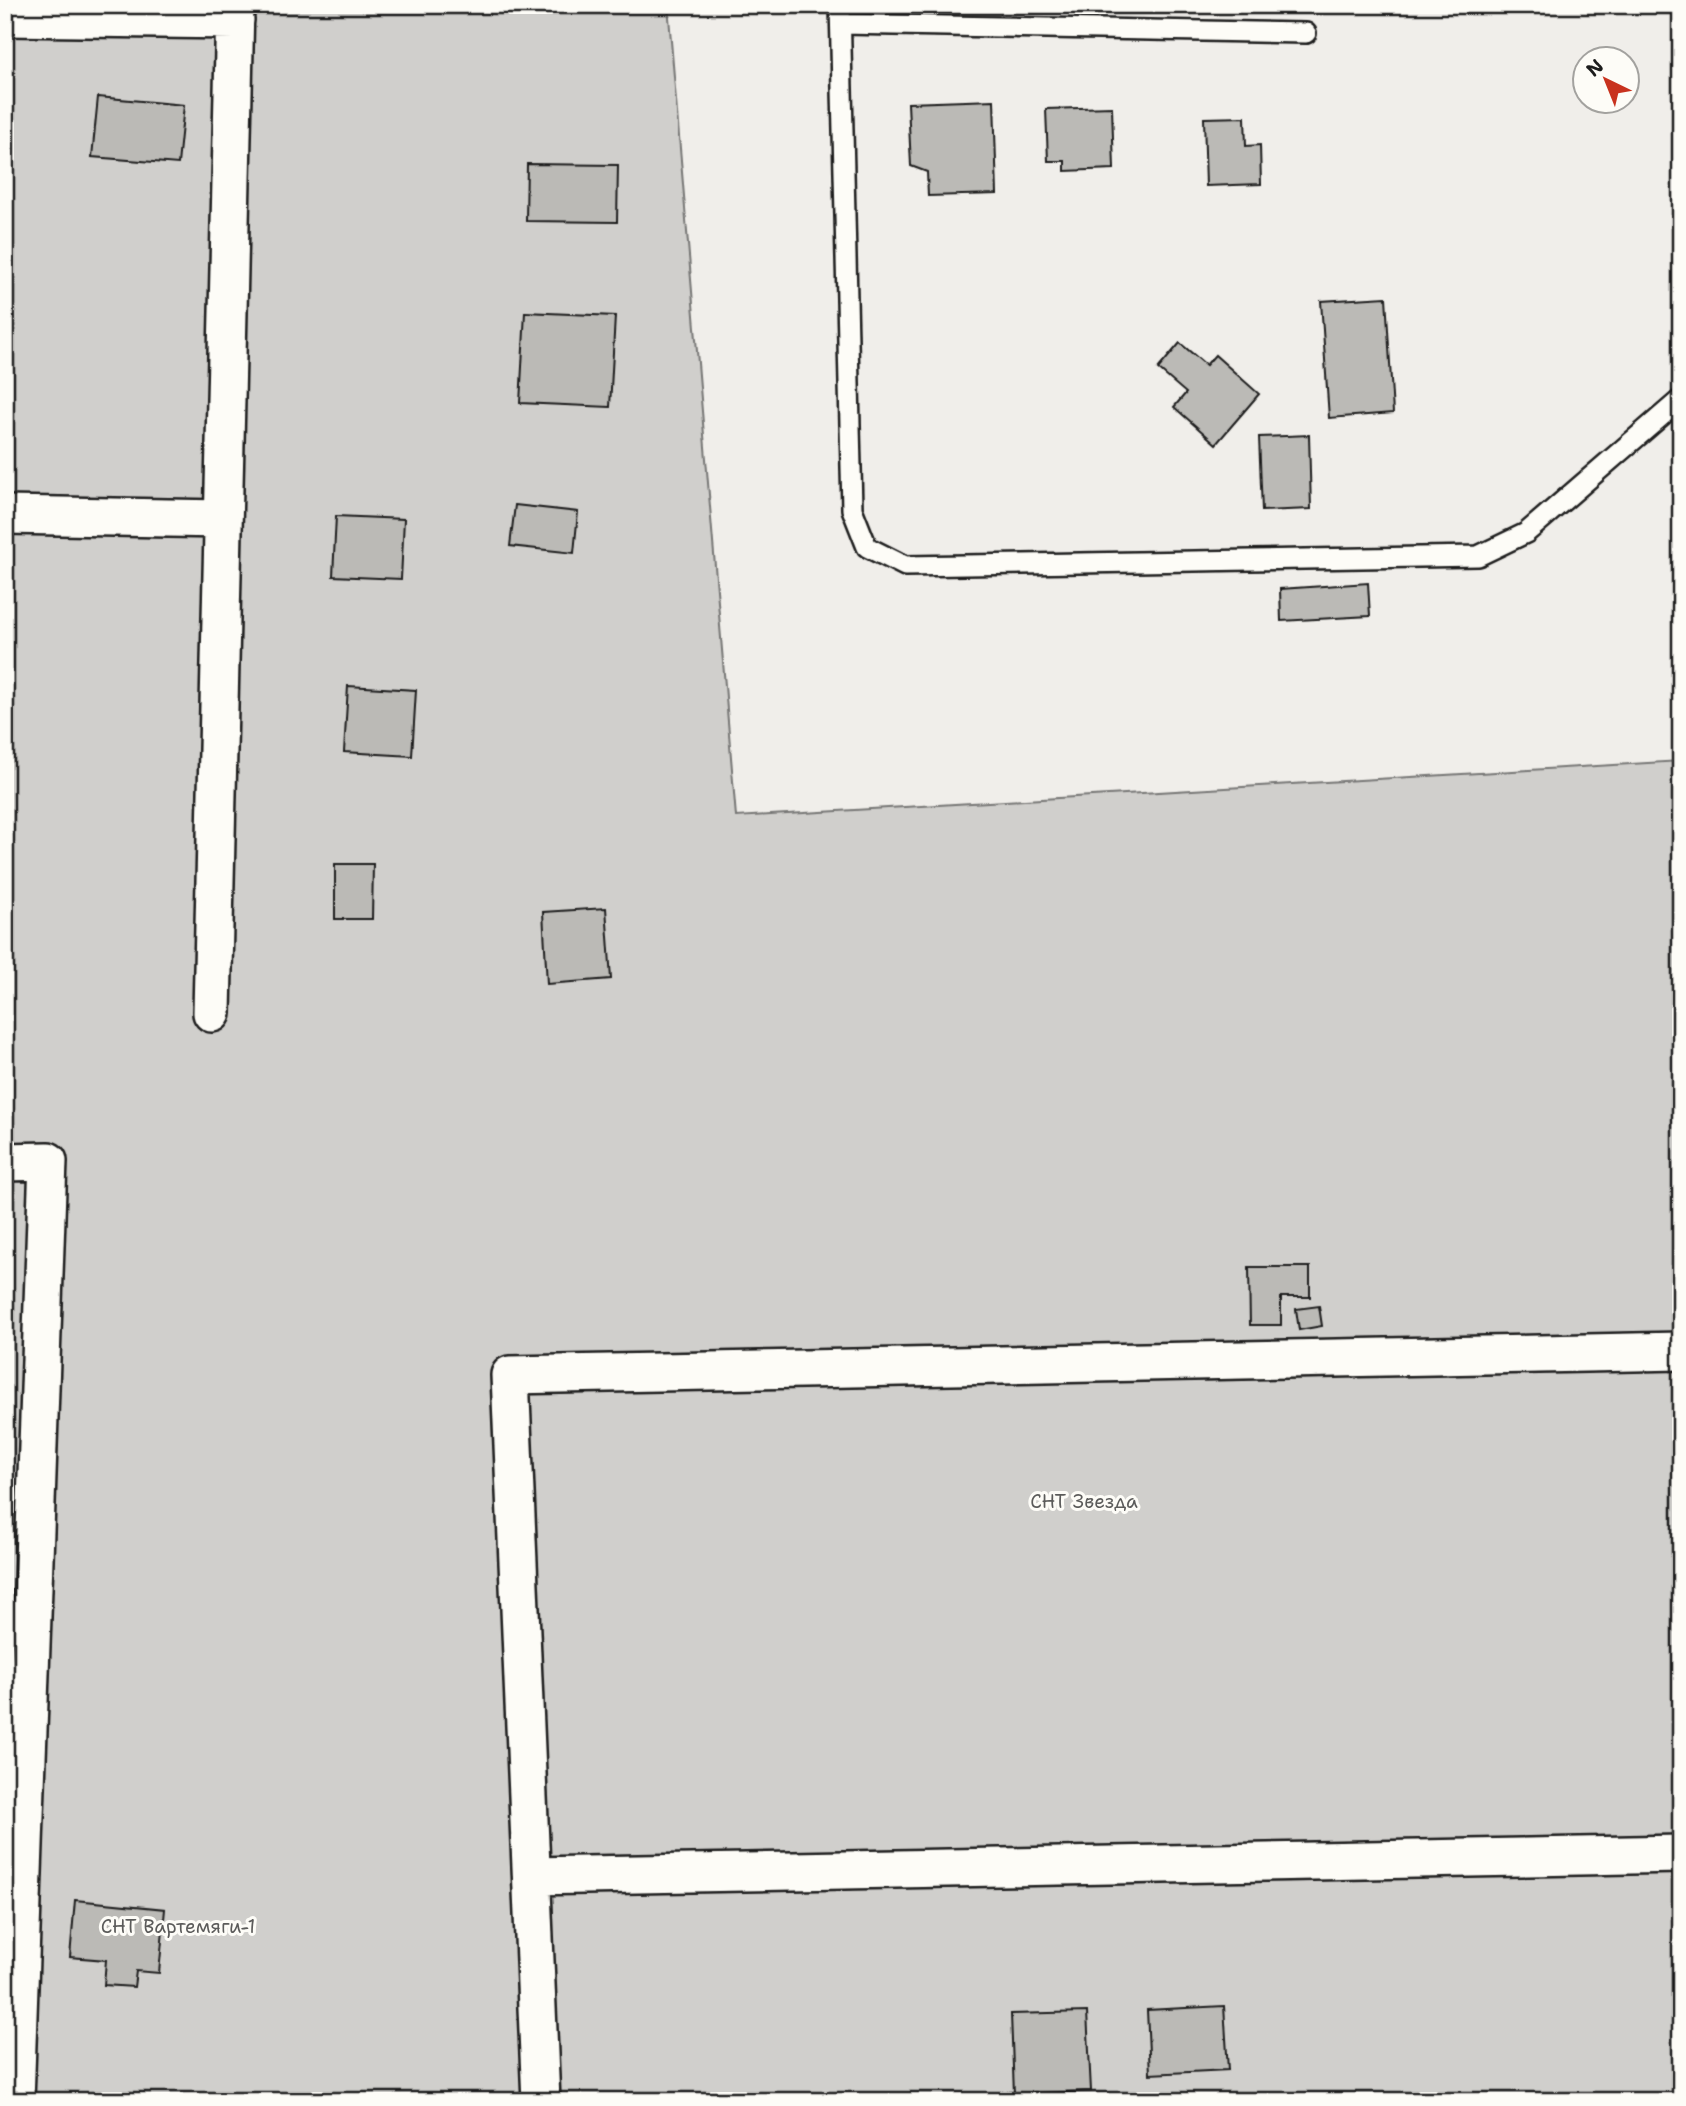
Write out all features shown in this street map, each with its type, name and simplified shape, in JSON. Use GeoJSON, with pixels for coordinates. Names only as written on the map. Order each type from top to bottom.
{"type":"FeatureCollection","features":[{"type":"Feature","properties":{"kind":"street"},"geometry":{"type":"LineString","coordinates":[[5,17],[235,13],[212,1013]]}},
{"type":"Feature","properties":{"kind":"street"},"geometry":{"type":"LineString","coordinates":[[5,515],[223,519]]}},
{"type":"Feature","properties":{"kind":"street"},"geometry":{"type":"LineString","coordinates":[[5,1162],[48,1161],[15,2101]]}},
{"type":"Feature","properties":{"kind":"street"},"geometry":{"type":"LineString","coordinates":[[541,2101],[510,1375],[1681,1352]]}},
{"type":"Feature","properties":{"kind":"street"},"geometry":{"type":"LineString","coordinates":[[531,1876],[1681,1853]]}},
{"type":"Feature","properties":{"kind":"lane"},"geometry":{"type":"LineString","coordinates":[[1306,33],[840,15],[852,509],[867,547],[905,566],[1478,556],[1526,533],[1681,399]]}},
{"type":"Feature","properties":{"kind":"green space"},"geometry":{"type":"Polygon","coordinates":[[[5,5],[668,5],[736,817],[1681,761],[1681,2101],[5,2101],[5,5]]]}},
{"type":"Feature","properties":{"kind":"building"},"geometry":{"type":"Polygon","coordinates":[[[98,97],[184,105],[178,164],[92,157],[98,97]]]}},
{"type":"Feature","properties":{"kind":"building"},"geometry":{"type":"Polygon","coordinates":[[[994,100],[997,194],[928,196],[927,172],[911,166],[908,103],[994,100]]]}},
{"type":"Feature","properties":{"kind":"building"},"geometry":{"type":"Polygon","coordinates":[[[1112,107],[1114,169],[1065,171],[1065,161],[1048,161],[1046,109],[1112,107]]]}},
{"type":"Feature","properties":{"kind":"building"},"geometry":{"type":"Polygon","coordinates":[[[1245,117],[1246,146],[1260,145],[1261,184],[1206,186],[1204,118],[1245,117]]]}},
{"type":"Feature","properties":{"kind":"building"},"geometry":{"type":"Polygon","coordinates":[[[527,164],[618,165],[617,222],[526,221],[527,164]]]}},
{"type":"Feature","properties":{"kind":"building"},"geometry":{"type":"Polygon","coordinates":[[[1386,297],[1393,413],[1329,418],[1321,301],[1386,297]]]}},
{"type":"Feature","properties":{"kind":"building"},"geometry":{"type":"Polygon","coordinates":[[[525,312],[615,316],[610,407],[520,403],[525,312]]]}},
{"type":"Feature","properties":{"kind":"building"},"geometry":{"type":"Polygon","coordinates":[[[1180,343],[1206,365],[1215,355],[1259,394],[1216,444],[1174,407],[1186,393],[1158,369],[1180,343]]]}},
{"type":"Feature","properties":{"kind":"building"},"geometry":{"type":"Polygon","coordinates":[[[1309,435],[1311,509],[1262,511],[1259,437],[1309,435]]]}},
{"type":"Feature","properties":{"kind":"building"},"geometry":{"type":"Polygon","coordinates":[[[515,505],[578,512],[574,553],[510,546],[515,505]]]}},
{"type":"Feature","properties":{"kind":"building"},"geometry":{"type":"Polygon","coordinates":[[[336,516],[404,519],[401,579],[333,576],[336,516]]]}},
{"type":"Feature","properties":{"kind":"building"},"geometry":{"type":"Polygon","coordinates":[[[1368,583],[1370,616],[1281,621],[1280,589],[1368,583]]]}},
{"type":"Feature","properties":{"kind":"building"},"geometry":{"type":"Polygon","coordinates":[[[348,686],[416,690],[412,756],[344,752],[348,686]]]}},
{"type":"Feature","properties":{"kind":"building"},"geometry":{"type":"Polygon","coordinates":[[[335,864],[373,864],[372,919],[335,919],[335,864]]]}},
{"type":"Feature","properties":{"kind":"building"},"geometry":{"type":"Polygon","coordinates":[[[606,908],[611,979],[547,984],[543,912],[606,908]]]}},
{"type":"Feature","properties":{"kind":"building"},"geometry":{"type":"Polygon","coordinates":[[[1249,1267],[1310,1267],[1310,1297],[1281,1297],[1281,1325],[1250,1325],[1249,1267]]]}},
{"type":"Feature","properties":{"kind":"building"},"geometry":{"type":"Polygon","coordinates":[[[1319,1306],[1322,1326],[1299,1330],[1296,1309],[1319,1306]]]}},
{"type":"Feature","properties":{"kind":"building"},"geometry":{"type":"Polygon","coordinates":[[[75,1900],[165,1909],[159,1973],[136,1971],[134,1987],[104,1985],[106,1960],[70,1957],[75,1900]]]}},
{"type":"Feature","properties":{"kind":"building"},"geometry":{"type":"Polygon","coordinates":[[[1224,2006],[1228,2070],[1150,2074],[1147,2010],[1224,2006]]]}},
{"type":"Feature","properties":{"kind":"building"},"geometry":{"type":"Polygon","coordinates":[[[1087,2012],[1091,2091],[1014,2094],[1011,2014],[1087,2012]]]}},
{"type":"Feature","properties":{"kind":"park label","name":"СНТ Звезда"},"geometry":{"type":"Point","coordinates":[1084,1501]}},
{"type":"Feature","properties":{"kind":"park label","name":"СНТ Вартемяги-1"},"geometry":{"type":"Point","coordinates":[178,1926]}}]}
